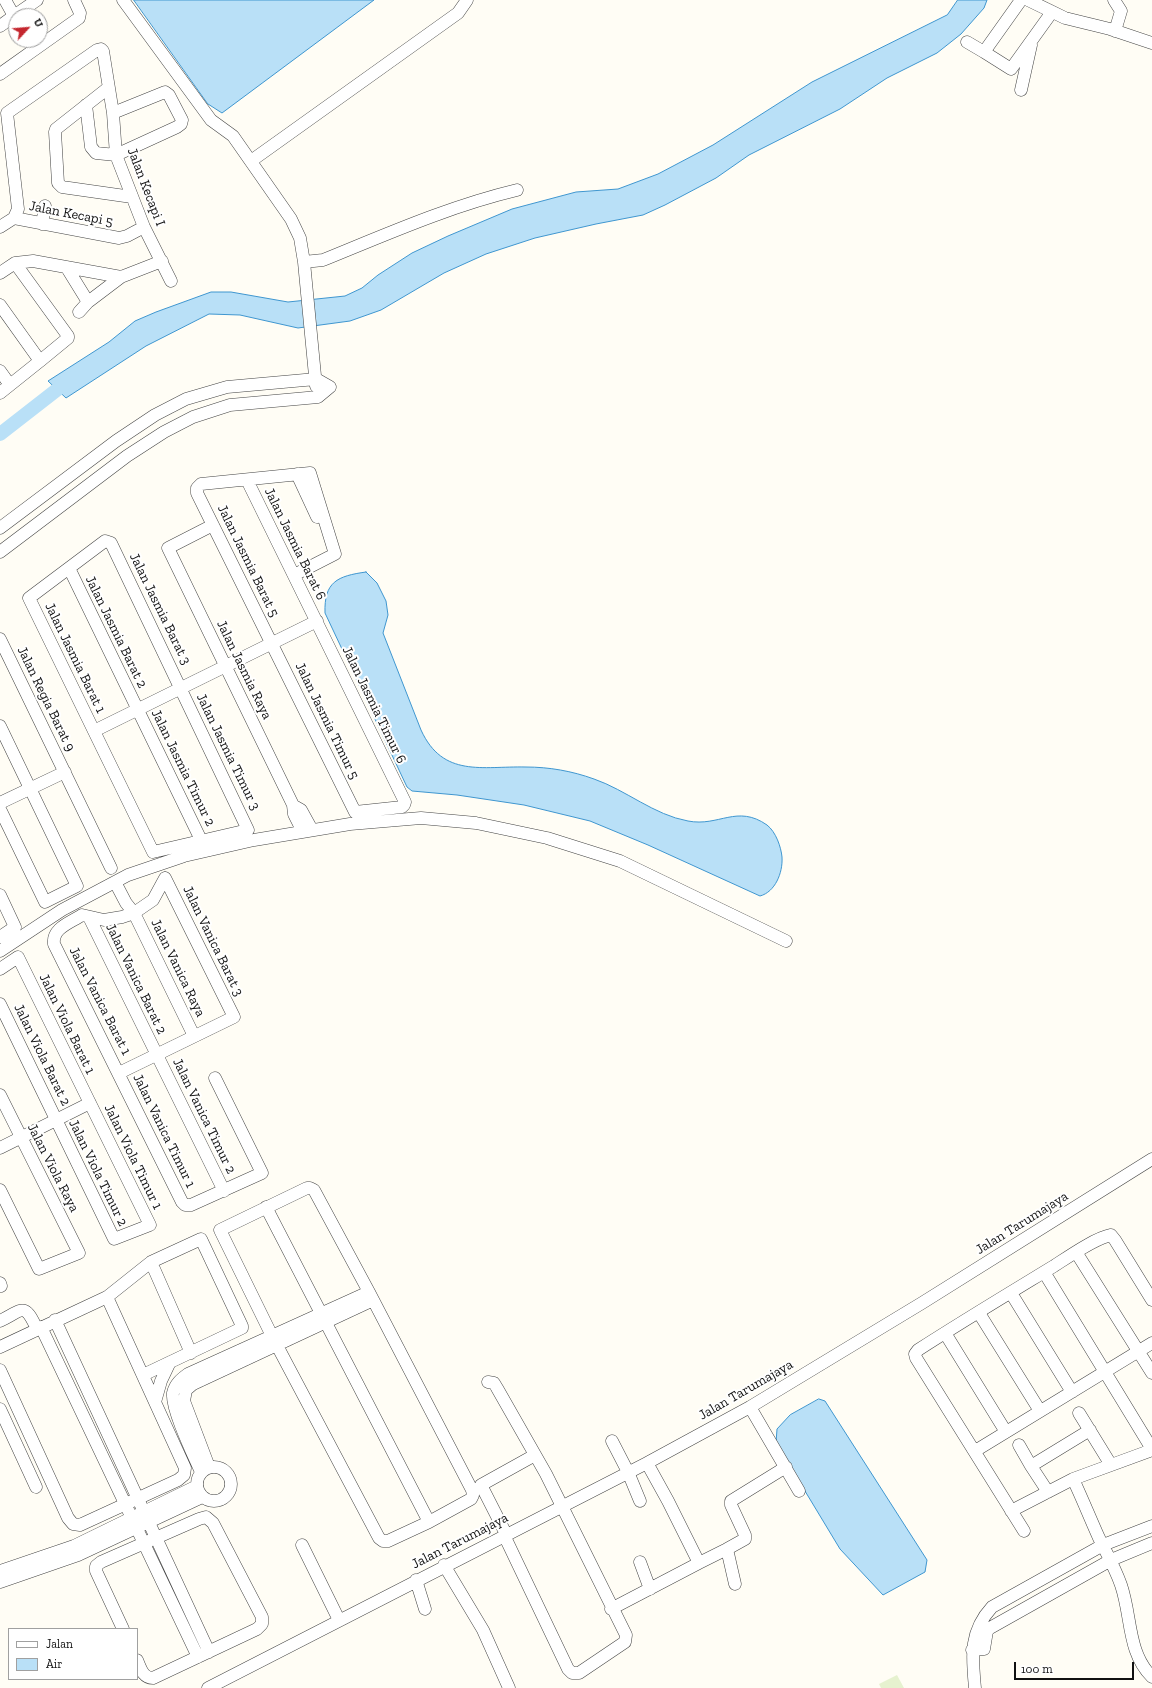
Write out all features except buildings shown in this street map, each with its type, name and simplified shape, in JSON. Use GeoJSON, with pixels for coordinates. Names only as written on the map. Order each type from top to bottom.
{"type":"FeatureCollection","features":[{"type":"Feature","properties":{"kind":"street"},"geometry":{"type":"LineString","coordinates":[[26,8],[37,0]]}},
{"type":"Feature","properties":{"kind":"street"},"geometry":{"type":"LineString","coordinates":[[0,74],[81,16],[74,0]]}},
{"type":"Feature","properties":{"kind":"street"},"geometry":{"type":"LineString","coordinates":[[123,0],[211,120],[233,136],[291,219],[300,238],[304,262],[316,379]]}},
{"type":"Feature","properties":{"kind":"street"},"geometry":{"type":"LineString","coordinates":[[251,162],[458,13],[467,0]]}},
{"type":"Feature","properties":{"kind":"street"},"geometry":{"type":"LineString","coordinates":[[984,52],[1022,0]]}},
{"type":"Feature","properties":{"kind":"street"},"geometry":{"type":"LineString","coordinates":[[1028,0],[1065,18],[1115,31],[1152,43]]}},
{"type":"Feature","properties":{"kind":"street"},"geometry":{"type":"LineString","coordinates":[[1114,0],[1120,8],[1121,15],[1115,31]]}},
{"type":"Feature","properties":{"kind":"street"},"geometry":{"type":"LineString","coordinates":[[1011,69],[1052,12]]}},
{"type":"Feature","properties":{"kind":"street"},"geometry":{"type":"LineString","coordinates":[[1021,90],[1032,40]]}},
{"type":"Feature","properties":{"kind":"street"},"geometry":{"type":"LineString","coordinates":[[967,42],[1024,76]]}},
{"type":"Feature","properties":{"kind":"street","name":"Jalan Kecapi I"},"geometry":{"type":"LineString","coordinates":[[4,115],[97,50],[103,51],[113,113],[116,155],[144,227],[171,281]]}},
{"type":"Feature","properties":{"kind":"street"},"geometry":{"type":"LineString","coordinates":[[108,88],[55,132],[58,183],[62,187],[132,197]]}},
{"type":"Feature","properties":{"kind":"street"},"geometry":{"type":"LineString","coordinates":[[86,105],[91,147],[96,153],[116,155],[177,127],[181,124],[182,120],[169,95],[165,92],[113,113]]}},
{"type":"Feature","properties":{"kind":"street"},"geometry":{"type":"LineString","coordinates":[[0,227],[14,218],[18,209],[4,115]]}},
{"type":"Feature","properties":{"kind":"street"},"geometry":{"type":"LineString","coordinates":[[0,138],[11,155]]}},
{"type":"Feature","properties":{"kind":"street"},"geometry":{"type":"LineString","coordinates":[[304,262],[323,260],[444,211],[486,197],[517,190]]}},
{"type":"Feature","properties":{"kind":"street"},"geometry":{"type":"LineString","coordinates":[[42,224],[45,206]]}},
{"type":"Feature","properties":{"kind":"street","name":"Jalan Kecapi 5"},"geometry":{"type":"LineString","coordinates":[[14,218],[119,238],[127,236],[144,227]]}},
{"type":"Feature","properties":{"kind":"street"},"geometry":{"type":"LineString","coordinates":[[0,273],[16,263],[34,261],[122,277]]}},
{"type":"Feature","properties":{"kind":"street"},"geometry":{"type":"LineString","coordinates":[[79,312],[88,302],[122,277],[162,262]]}},
{"type":"Feature","properties":{"kind":"street"},"geometry":{"type":"LineString","coordinates":[[0,393],[68,338],[16,263]]}},
{"type":"Feature","properties":{"kind":"street"},"geometry":{"type":"LineString","coordinates":[[67,268],[88,302]]}},
{"type":"Feature","properties":{"kind":"street"},"geometry":{"type":"LineString","coordinates":[[0,305],[40,361]]}},
{"type":"Feature","properties":{"kind":"street"},"geometry":{"type":"LineString","coordinates":[[0,371],[10,385]]}},
{"type":"Feature","properties":{"kind":"street"},"geometry":{"type":"LineString","coordinates":[[0,528],[116,441],[155,415],[186,399],[227,387],[316,379],[330,387],[318,397],[230,405],[193,417],[164,432],[127,456],[0,552]]}},
{"type":"Feature","properties":{"kind":"street"},"geometry":{"type":"LineString","coordinates":[[247,480],[310,473],[335,554]]}},
{"type":"Feature","properties":{"kind":"street"},"geometry":{"type":"LineString","coordinates":[[297,474],[335,554]]}},
{"type":"Feature","properties":{"kind":"street","name":"Jalan Jasmia Barat 5"},"geometry":{"type":"LineString","coordinates":[[247,480],[201,484],[197,488],[272,644]]}},
{"type":"Feature","properties":{"kind":"street","name":"Jalan Jasmia Barat 6"},"geometry":{"type":"LineString","coordinates":[[247,480],[317,622]]}},
{"type":"Feature","properties":{"kind":"street","name":"Jalan Jasmia Raya"},"geometry":{"type":"LineString","coordinates":[[214,525],[168,548],[293,805],[301,810],[308,831]]}},
{"type":"Feature","properties":{"kind":"street","name":"Jalan Jasmia Barat 3"},"geometry":{"type":"LineString","coordinates":[[68,568],[105,541],[111,543],[181,688]]}},
{"type":"Feature","properties":{"kind":"street"},"geometry":{"type":"LineString","coordinates":[[294,575],[335,554]]}},
{"type":"Feature","properties":{"kind":"street","name":"Jalan Jasmia Barat 1"},"geometry":{"type":"LineString","coordinates":[[68,568],[29,598],[153,852],[201,840]]}},
{"type":"Feature","properties":{"kind":"street","name":"Jalan Jasmia Barat 2"},"geometry":{"type":"LineString","coordinates":[[68,568],[137,710]]}},
{"type":"Feature","properties":{"kind":"street"},"geometry":{"type":"LineString","coordinates":[[94,731],[317,622]]}},
{"type":"Feature","properties":{"kind":"street","name":"Jalan Jasmia Timur 6"},"geometry":{"type":"LineString","coordinates":[[317,622],[405,802],[402,807],[355,812]]}},
{"type":"Feature","properties":{"kind":"street","name":"Jalan Regia Barat 9"},"geometry":{"type":"LineString","coordinates":[[0,639],[111,868]]}},
{"type":"Feature","properties":{"kind":"street","name":"Jalan Jasmia Timur 5"},"geometry":{"type":"LineString","coordinates":[[272,644],[355,812]]}},
{"type":"Feature","properties":{"kind":"street","name":"Jalan Jasmia Timur 3"},"geometry":{"type":"LineString","coordinates":[[181,688],[248,830],[201,840]]}},
{"type":"Feature","properties":{"kind":"street","name":"Jalan Jasmia Timur 2"},"geometry":{"type":"LineString","coordinates":[[137,710],[201,840]]}},
{"type":"Feature","properties":{"kind":"street"},"geometry":{"type":"LineString","coordinates":[[0,726],[77,886],[45,902],[0,809]]}},
{"type":"Feature","properties":{"kind":"street"},"geometry":{"type":"LineString","coordinates":[[0,804],[65,772]]}},
{"type":"Feature","properties":{"kind":"street"},"geometry":{"type":"LineString","coordinates":[[0,951],[62,910],[119,880],[184,856],[254,840],[350,824],[421,818],[476,824],[547,838],[620,861],[786,941]]}},
{"type":"Feature","properties":{"kind":"street","name":"Jalan Vanica Barat 3"},"geometry":{"type":"LineString","coordinates":[[134,913],[153,900],[165,878],[234,1017],[194,1036]]}},
{"type":"Feature","properties":{"kind":"street","name":"Jalan Vanica Raya"},"geometry":{"type":"LineString","coordinates":[[119,880],[126,903],[134,913],[194,1036]]}},
{"type":"Feature","properties":{"kind":"street"},"geometry":{"type":"LineString","coordinates":[[0,895],[15,927],[0,937]]}},
{"type":"Feature","properties":{"kind":"street"},"geometry":{"type":"LineString","coordinates":[[89,917],[104,920],[134,913]]}},
{"type":"Feature","properties":{"kind":"street","name":"Jalan Vanica Barat 1"},"geometry":{"type":"LineString","coordinates":[[89,917],[82,915],[56,931],[53,936],[54,944],[119,1073]]}},
{"type":"Feature","properties":{"kind":"street","name":"Jalan Vanica Barat 2"},"geometry":{"type":"LineString","coordinates":[[89,917],[156,1055]]}},
{"type":"Feature","properties":{"kind":"street","name":"Jalan Viola Barat 1"},"geometry":{"type":"LineString","coordinates":[[0,969],[18,957],[90,1103]]}},
{"type":"Feature","properties":{"kind":"street","name":"Jalan Viola Barat 2"},"geometry":{"type":"LineString","coordinates":[[0,1004],[56,1120]]}},
{"type":"Feature","properties":{"kind":"street"},"geometry":{"type":"LineString","coordinates":[[119,1073],[194,1036]]}},
{"type":"Feature","properties":{"kind":"street","name":"Jalan Vanica Timur 2"},"geometry":{"type":"LineString","coordinates":[[156,1055],[224,1191]]}},
{"type":"Feature","properties":{"kind":"street","name":"Jalan Vanica Timur 1"},"geometry":{"type":"LineString","coordinates":[[119,1073],[182,1202],[185,1205],[192,1205],[224,1191]]}},
{"type":"Feature","properties":{"kind":"street"},"geometry":{"type":"LineString","coordinates":[[215,1078],[262,1173],[224,1191]]}},
{"type":"Feature","properties":{"kind":"street","name":"Jalan Viola Raya"},"geometry":{"type":"LineString","coordinates":[[0,1095],[79,1254],[39,1269],[0,1190]]}},
{"type":"Feature","properties":{"kind":"street"},"geometry":{"type":"LineString","coordinates":[[0,1148],[90,1103]]}},
{"type":"Feature","properties":{"kind":"street","name":"Jalan Viola Timur 1"},"geometry":{"type":"LineString","coordinates":[[90,1103],[150,1225],[114,1240]]}},
{"type":"Feature","properties":{"kind":"street","name":"Jalan Viola Timur 2"},"geometry":{"type":"LineString","coordinates":[[56,1120],[114,1240]]}},
{"type":"Feature","properties":{"kind":"street","name":"Jalan Tarumajaya"},"geometry":{"type":"LineString","coordinates":[[208,1688],[339,1620],[448,1570],[506,1537],[563,1510],[752,1411],[1152,1159]]}},
{"type":"Feature","properties":{"kind":"street"},"geometry":{"type":"LineString","coordinates":[[306,1188],[310,1188],[314,1190],[371,1296],[472,1490],[471,1499],[429,1522],[388,1541],[383,1541],[379,1538],[275,1341],[220,1230],[306,1188]]}},
{"type":"Feature","properties":{"kind":"street"},"geometry":{"type":"LineString","coordinates":[[266,1207],[429,1522]]}},
{"type":"Feature","properties":{"kind":"street"},"geometry":{"type":"LineString","coordinates":[[1024,1531],[916,1358],[915,1354],[918,1350],[945,1333],[1076,1252],[1105,1236],[1111,1235],[1152,1300]]}},
{"type":"Feature","properties":{"kind":"street"},"geometry":{"type":"LineString","coordinates":[[0,1347],[107,1297],[151,1262],[201,1239],[242,1326],[240,1329],[143,1375]]}},
{"type":"Feature","properties":{"kind":"street"},"geometry":{"type":"LineString","coordinates":[[1076,1252],[1152,1373]]}},
{"type":"Feature","properties":{"kind":"street"},"geometry":{"type":"LineString","coordinates":[[151,1262],[191,1353]]}},
{"type":"Feature","properties":{"kind":"street"},"geometry":{"type":"LineString","coordinates":[[1011,1510],[1073,1479],[1152,1450],[1044,1272]]}},
{"type":"Feature","properties":{"kind":"street"},"geometry":{"type":"LineString","coordinates":[[1011,1293],[1072,1392]]}},
{"type":"Feature","properties":{"kind":"street"},"geometry":{"type":"LineString","coordinates":[[0,1582],[76,1551],[147,1518],[199,1491],[205,1470],[184,1401],[186,1390],[193,1384],[275,1341],[371,1296]]}},
{"type":"Feature","properties":{"kind":"street"},"geometry":{"type":"LineString","coordinates":[[0,1370],[68,1518],[73,1524],[80,1525],[178,1480],[184,1475],[185,1468],[107,1297]]}},
{"type":"Feature","properties":{"kind":"street"},"geometry":{"type":"LineString","coordinates":[[0,1322],[25,1310],[29,1312],[39,1328],[126,1504],[198,1657]]}},
{"type":"Feature","properties":{"kind":"street"},"geometry":{"type":"LineString","coordinates":[[978,1313],[1040,1412]]}},
{"type":"Feature","properties":{"kind":"street"},"geometry":{"type":"LineString","coordinates":[[55,1320],[209,1652]]}},
{"type":"Feature","properties":{"kind":"street"},"geometry":{"type":"LineString","coordinates":[[945,1333],[1006,1432]]}},
{"type":"Feature","properties":{"kind":"street"},"geometry":{"type":"LineString","coordinates":[[975,1451],[1152,1343]]}},
{"type":"Feature","properties":{"kind":"street"},"geometry":{"type":"LineString","coordinates":[[155,1402],[161,1381],[170,1362]]}},
{"type":"Feature","properties":{"kind":"street"},"geometry":{"type":"LineString","coordinates":[[488,1382],[494,1383],[546,1474],[611,1609],[626,1635],[625,1642],[579,1673],[572,1673],[568,1669],[481,1485],[535,1455]]}},
{"type":"Feature","properties":{"kind":"street"},"geometry":{"type":"LineString","coordinates":[[0,1409],[36,1487]]}},
{"type":"Feature","properties":{"kind":"street"},"geometry":{"type":"LineString","coordinates":[[752,1411],[799,1491]]}},
{"type":"Feature","properties":{"kind":"street"},"geometry":{"type":"LineString","coordinates":[[1079,1413],[1111,1465]]}},
{"type":"Feature","properties":{"kind":"street"},"geometry":{"type":"LineString","coordinates":[[1031,1466],[1090,1430]]}},
{"type":"Feature","properties":{"kind":"street"},"geometry":{"type":"LineString","coordinates":[[612,1442],[640,1501]]}},
{"type":"Feature","properties":{"kind":"street"},"geometry":{"type":"LineString","coordinates":[[1019,1445],[1048,1492]]}},
{"type":"Feature","properties":{"kind":"street"},"geometry":{"type":"LineString","coordinates":[[648,1465],[699,1563]]}},
{"type":"Feature","properties":{"kind":"street"},"geometry":{"type":"LineString","coordinates":[[611,1609],[727,1549],[745,1538],[731,1505],[731,1501],[786,1467]]}},
{"type":"Feature","properties":{"kind":"street"},"geometry":{"type":"LineString","coordinates":[[199,1491],[212,1501],[224,1498],[230,1489],[229,1477],[221,1468],[205,1470]]}},
{"type":"Feature","properties":{"kind":"street"},"geometry":{"type":"LineString","coordinates":[[1073,1479],[1111,1560],[1121,1587],[1132,1644],[1141,1664],[1152,1677]]}},
{"type":"Feature","properties":{"kind":"street"},"geometry":{"type":"LineString","coordinates":[[123,1628],[96,1571],[96,1566],[101,1562],[156,1537],[206,1518],[213,1523],[262,1617],[262,1624],[257,1629],[153,1678],[148,1678],[144,1675],[138,1662]]}},
{"type":"Feature","properties":{"kind":"street"},"geometry":{"type":"LineString","coordinates":[[975,1688],[978,1649],[977,1628],[992,1607],[1103,1545],[1152,1526]]}},
{"type":"Feature","properties":{"kind":"street"},"geometry":{"type":"LineString","coordinates":[[978,1649],[990,1628],[1111,1560],[1152,1543]]}},
{"type":"Feature","properties":{"kind":"street"},"geometry":{"type":"LineString","coordinates":[[302,1545],[339,1620]]}},
{"type":"Feature","properties":{"kind":"street"},"geometry":{"type":"LineString","coordinates":[[727,1549],[735,1584]]}},
{"type":"Feature","properties":{"kind":"street"},"geometry":{"type":"LineString","coordinates":[[0,1571],[76,1551]]}},
{"type":"Feature","properties":{"kind":"street"},"geometry":{"type":"LineString","coordinates":[[640,1562],[650,1589]]}},
{"type":"Feature","properties":{"kind":"street"},"geometry":{"type":"LineString","coordinates":[[448,1570],[483,1630],[509,1688]]}},
{"type":"Feature","properties":{"kind":"street"},"geometry":{"type":"LineString","coordinates":[[417,1584],[425,1609]]}},
{"type":"Feature","properties":{"kind":"green space"},"geometry":{"type":"Polygon","coordinates":[[[897,1675],[904,1688],[881,1688],[879,1684],[897,1675]]]}},
{"type":"Feature","properties":{"kind":"water"},"geometry":{"type":"Polygon","coordinates":[[[134,0],[374,0],[222,113],[208,104],[134,0]]]}},
{"type":"Feature","properties":{"kind":"water"},"geometry":{"type":"Polygon","coordinates":[[[958,0],[987,0],[984,8],[961,34],[937,53],[887,78],[840,109],[749,155],[716,178],[643,215],[535,238],[486,254],[444,273],[381,310],[350,321],[298,328],[240,315],[209,314],[146,346],[66,398],[48,381],[109,342],[135,321],[211,292],[231,292],[288,302],[345,296],[362,288],[378,275],[412,253],[512,209],[576,192],[618,189],[658,174],[713,145],[812,82],[947,15],[958,0]]]}},
{"type":"Feature","properties":{"kind":"water"},"geometry":{"type":"Polygon","coordinates":[[[366,572],[377,583],[386,601],[388,615],[383,633],[421,730],[430,745],[440,756],[452,763],[479,768],[543,768],[577,774],[606,784],[663,813],[688,821],[709,821],[737,816],[746,816],[756,819],[767,825],[778,840],[782,863],[774,886],[765,894],[760,896],[648,845],[590,821],[524,805],[457,795],[412,791],[407,787],[325,613],[327,594],[334,582],[347,576],[366,572]]]}},
{"type":"Feature","properties":{"kind":"water"},"geometry":{"type":"Polygon","coordinates":[[[819,1399],[825,1401],[927,1560],[925,1572],[883,1595],[840,1549],[776,1443],[777,1429],[790,1415],[819,1399]]]}},
{"type":"Feature","properties":{"kind":"waterway"},"geometry":{"type":"LineString","coordinates":[[0,434],[72,378]]}}]}
